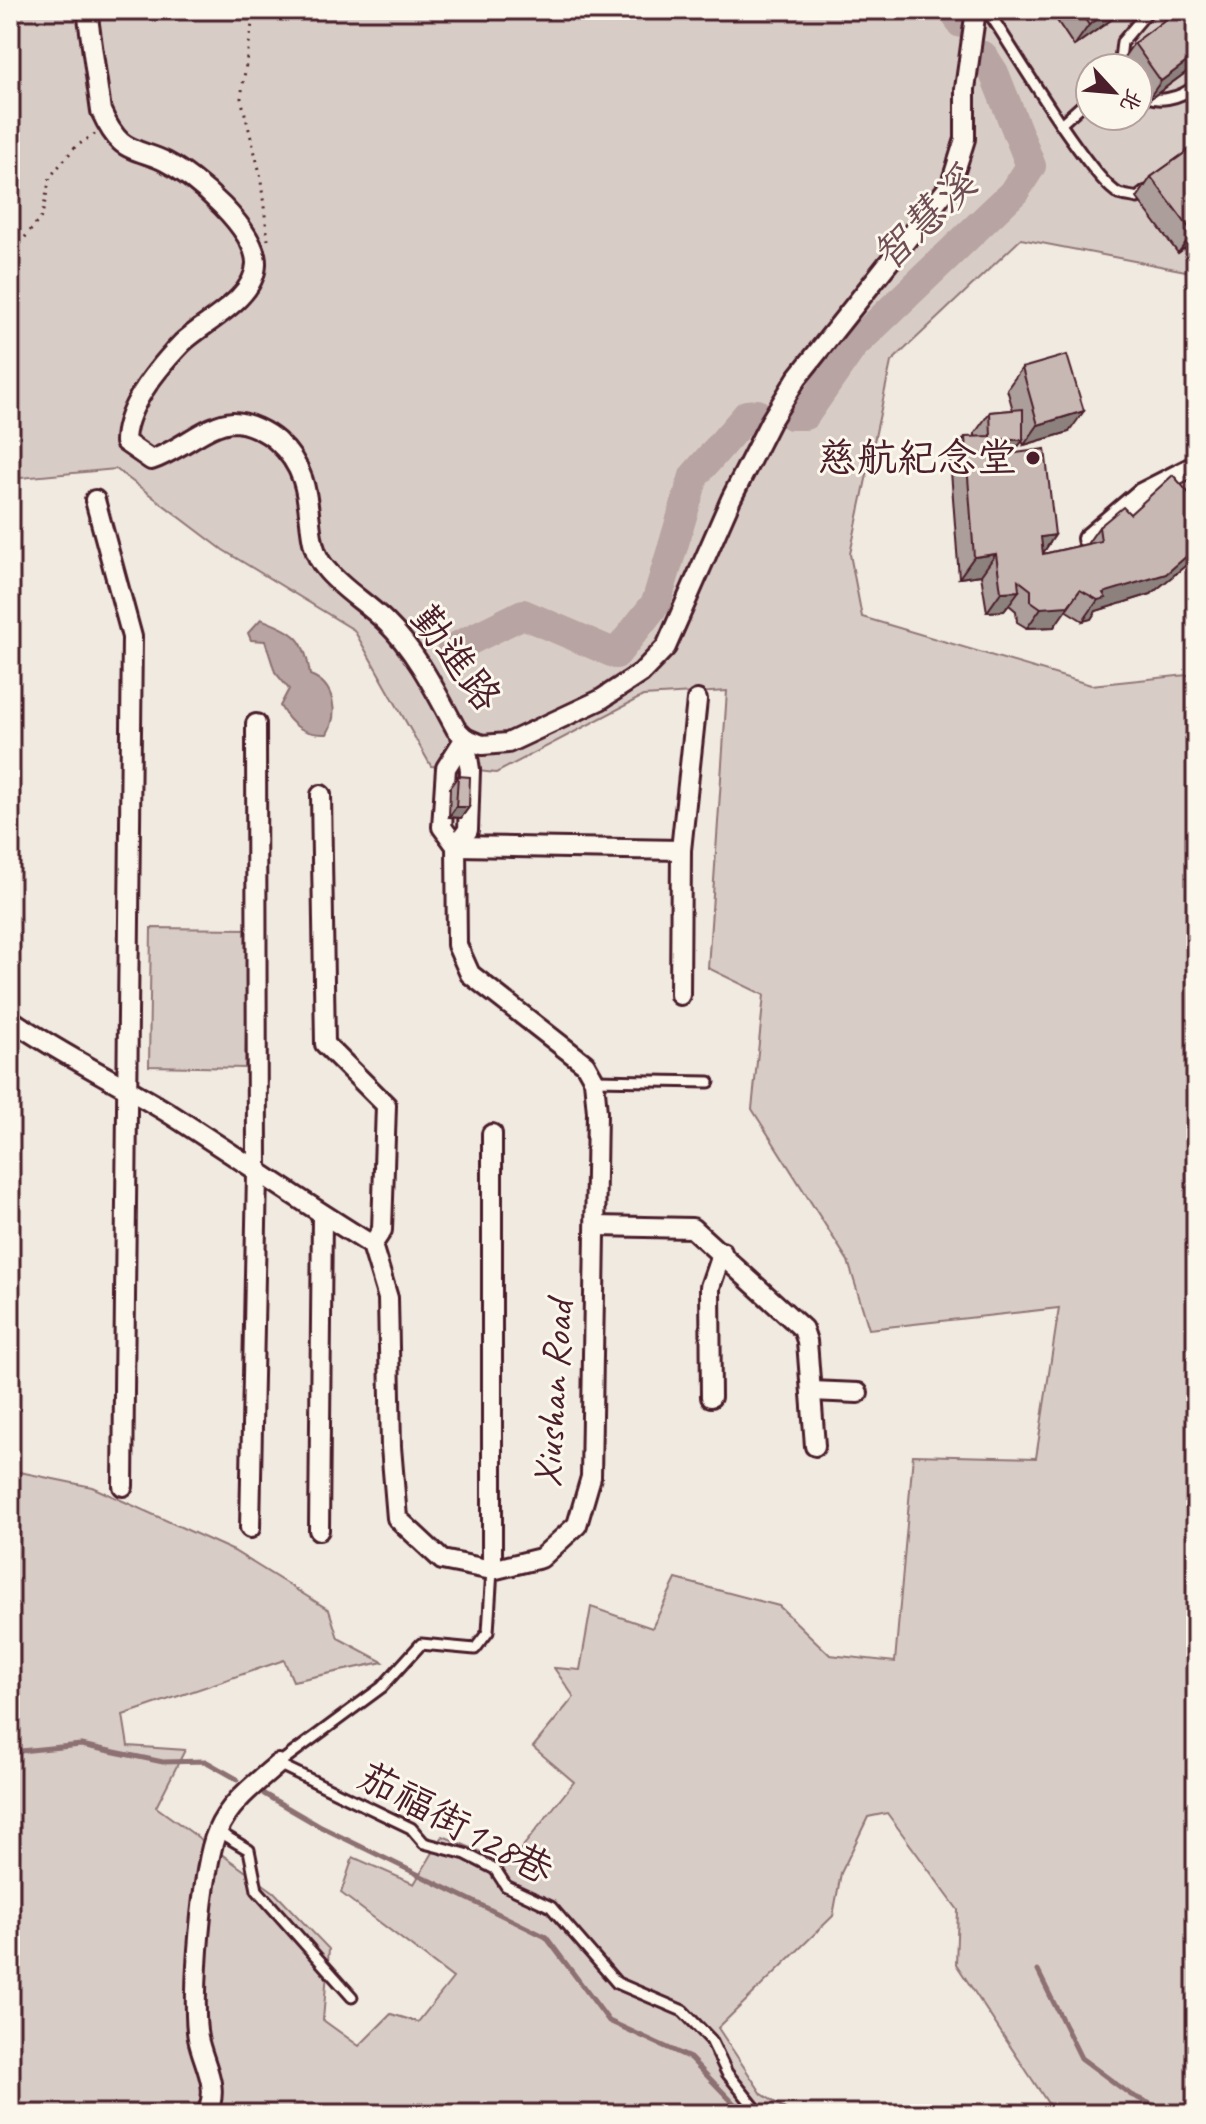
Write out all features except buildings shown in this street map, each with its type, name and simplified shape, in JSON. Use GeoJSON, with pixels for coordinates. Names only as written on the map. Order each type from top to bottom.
{"type":"FeatureCollection","features":[{"type":"Feature","properties":{"kind":"street"},"geometry":{"type":"LineString","coordinates":[[87,10],[101,111],[108,126],[122,143],[166,161],[192,179],[248,234],[256,260]]}},
{"type":"Feature","properties":{"kind":"street","name":"勤進路"},"geometry":{"type":"LineString","coordinates":[[256,260],[255,272],[244,290],[182,343],[138,400],[125,424],[125,442],[151,460],[176,452],[209,428],[235,422],[267,432],[290,453],[305,480],[315,546],[323,567],[385,621],[411,650],[465,738],[482,745],[508,743],[600,700],[641,673],[666,647],[731,499],[770,422],[797,378],[951,184],[965,139],[965,89],[976,10]]}},
{"type":"Feature","properties":{"kind":"street"},"geometry":{"type":"LineString","coordinates":[[1087,539],[1141,493],[1196,465]]}},
{"type":"Feature","properties":{"kind":"street"},"geometry":{"type":"LineString","coordinates":[[95,500],[132,637],[123,1486]]}},
{"type":"Feature","properties":{"kind":"street"},"geometry":{"type":"LineString","coordinates":[[680,995],[681,850],[697,700]]}},
{"type":"Feature","properties":{"kind":"street"},"geometry":{"type":"LineString","coordinates":[[250,1528],[257,1174],[256,724]]}},
{"type":"Feature","properties":{"kind":"street"},"geometry":{"type":"LineString","coordinates":[[465,738],[446,768],[442,827],[456,846],[457,945],[470,974],[550,1034],[585,1064],[594,1080]]}},
{"type":"Feature","properties":{"kind":"street"},"geometry":{"type":"LineString","coordinates":[[10,1019],[126,1088],[372,1245],[382,1230],[386,1105],[325,1044],[321,795]]}},
{"type":"Feature","properties":{"kind":"street"},"geometry":{"type":"LineString","coordinates":[[456,846],[681,850]]}},
{"type":"Feature","properties":{"kind":"street","name":"Xiushan Road"},"geometry":{"type":"LineString","coordinates":[[372,1245],[388,1298],[391,1447],[397,1518],[442,1560],[492,1570],[541,1558],[577,1525],[591,1477],[597,1226],[594,1080]]}},
{"type":"Feature","properties":{"kind":"street"},"geometry":{"type":"LineString","coordinates":[[492,1134],[492,1570]]}},
{"type":"Feature","properties":{"kind":"street"},"geometry":{"type":"LineString","coordinates":[[319,1530],[322,1215]]}},
{"type":"Feature","properties":{"kind":"street"},"geometry":{"type":"LineString","coordinates":[[597,1226],[692,1228],[722,1252],[803,1329],[807,1341],[815,1446]]}},
{"type":"Feature","properties":{"kind":"street"},"geometry":{"type":"LineString","coordinates":[[711,1397],[710,1287],[722,1252]]}},
{"type":"Feature","properties":{"kind":"street"},"geometry":{"type":"LineString","coordinates":[[811,1391],[858,1393]]}},
{"type":"Feature","properties":{"kind":"street"},"geometry":{"type":"LineString","coordinates":[[206,2114],[213,2088],[197,2036],[201,1919],[217,1831],[242,1794],[278,1764]]}},
{"type":"Feature","properties":{"kind":"lane"},"geometry":{"type":"LineString","coordinates":[[987,10],[1062,123],[1108,185],[1120,194],[1137,198],[1161,179]]}},
{"type":"Feature","properties":{"kind":"lane"},"geometry":{"type":"LineString","coordinates":[[1121,52],[1122,42],[1149,10]]}},
{"type":"Feature","properties":{"kind":"lane"},"geometry":{"type":"LineString","coordinates":[[1154,98],[1183,96],[1196,85]]}},
{"type":"Feature","properties":{"kind":"lane"},"geometry":{"type":"LineString","coordinates":[[1062,123],[1074,112]]}},
{"type":"Feature","properties":{"kind":"lane"},"geometry":{"type":"LineString","coordinates":[[594,1080],[709,1082]]}},
{"type":"Feature","properties":{"kind":"lane"},"geometry":{"type":"LineString","coordinates":[[278,1764],[382,1687],[421,1644],[475,1649],[488,1632],[492,1570]]}},
{"type":"Feature","properties":{"kind":"lane","name":"茄福街128巷"},"geometry":{"type":"LineString","coordinates":[[278,1764],[411,1828],[424,1843],[466,1854],[495,1869],[506,1886],[551,1907],[617,1983],[683,2011],[711,2040],[727,2073],[760,2114]]}},
{"type":"Feature","properties":{"kind":"lane"},"geometry":{"type":"LineString","coordinates":[[217,1831],[249,1850],[257,1890],[352,1997]]}},
{"type":"Feature","properties":{"kind":"path"},"geometry":{"type":"LineString","coordinates":[[254,10],[241,98],[260,173],[269,232],[263,252],[256,260]]}},
{"type":"Feature","properties":{"kind":"path"},"geometry":{"type":"LineString","coordinates":[[507,10],[519,10]]}},
{"type":"Feature","properties":{"kind":"path"},"geometry":{"type":"LineString","coordinates":[[10,256],[42,216],[50,177],[75,147],[108,126]]}},
{"type":"Feature","properties":{"kind":"shaded area"},"geometry":{"type":"Polygon","coordinates":[[[10,10],[1196,10],[1196,273],[1021,239],[891,362],[850,554],[862,617],[1091,685],[1196,674],[1196,2114],[1153,2114],[1139,2107],[1110,2114],[1055,2114],[956,1964],[958,1910],[887,1813],[868,1817],[841,1873],[833,1916],[718,2028],[762,2094],[793,2114],[10,2114],[10,1470],[92,1487],[234,1551],[329,1610],[338,1638],[383,1662],[293,1681],[284,1660],[123,1715],[128,1746],[185,1750],[156,1807],[274,1892],[329,1949],[323,2020],[359,2046],[391,2014],[418,2022],[453,1978],[341,1893],[353,1857],[414,1884],[443,1836],[509,1864],[574,1782],[533,1747],[574,1697],[554,1668],[580,1670],[591,1607],[652,1628],[676,1579],[779,1606],[830,1655],[895,1662],[913,1455],[1036,1458],[1059,1308],[869,1329],[848,1261],[752,1109],[764,995],[708,968],[727,691],[643,696],[496,773],[431,766],[354,630],[223,550],[116,469],[10,479],[10,10]]]}},
{"type":"Feature","properties":{"kind":"shaded area"},"geometry":{"type":"Polygon","coordinates":[[[261,619],[296,638],[305,652],[310,675],[330,692],[333,718],[327,734],[299,728],[280,706],[289,689],[275,672],[265,641],[251,640],[248,633],[261,619]]]}},
{"type":"Feature","properties":{"kind":"shaded area"},"geometry":{"type":"Polygon","coordinates":[[[151,928],[248,929],[245,1068],[149,1066],[151,928]]]}},
{"type":"Feature","properties":{"kind":"waterway","name":"智慧溪"},"geometry":{"type":"LineString","coordinates":[[954,10],[961,23]]}},
{"type":"Feature","properties":{"kind":"waterway","name":"智慧溪"},"geometry":{"type":"LineString","coordinates":[[791,415],[805,415],[853,346],[1015,191],[1031,166],[994,73],[983,56]]}},
{"type":"Feature","properties":{"kind":"waterway","name":"智慧溪"},"geometry":{"type":"LineString","coordinates":[[452,649],[523,614],[616,654],[656,603],[694,476],[747,415],[757,414]]}},
{"type":"Feature","properties":{"kind":"waterway"},"geometry":{"type":"LineString","coordinates":[[10,1752],[81,1745],[163,1762],[205,1761],[237,1779]]}},
{"type":"Feature","properties":{"kind":"waterway"},"geometry":{"type":"LineString","coordinates":[[264,1794],[319,1826],[546,1937],[609,2021],[690,2058],[744,2114]]}},
{"type":"Feature","properties":{"kind":"waterway"},"geometry":{"type":"LineString","coordinates":[[1038,1971],[1081,2058],[1131,2095],[1173,2114]]}},
{"type":"Feature","properties":{"kind":"place","name":"慈航紀念堂"},"geometry":{"type":"Point","coordinates":[1033,458]}}]}
